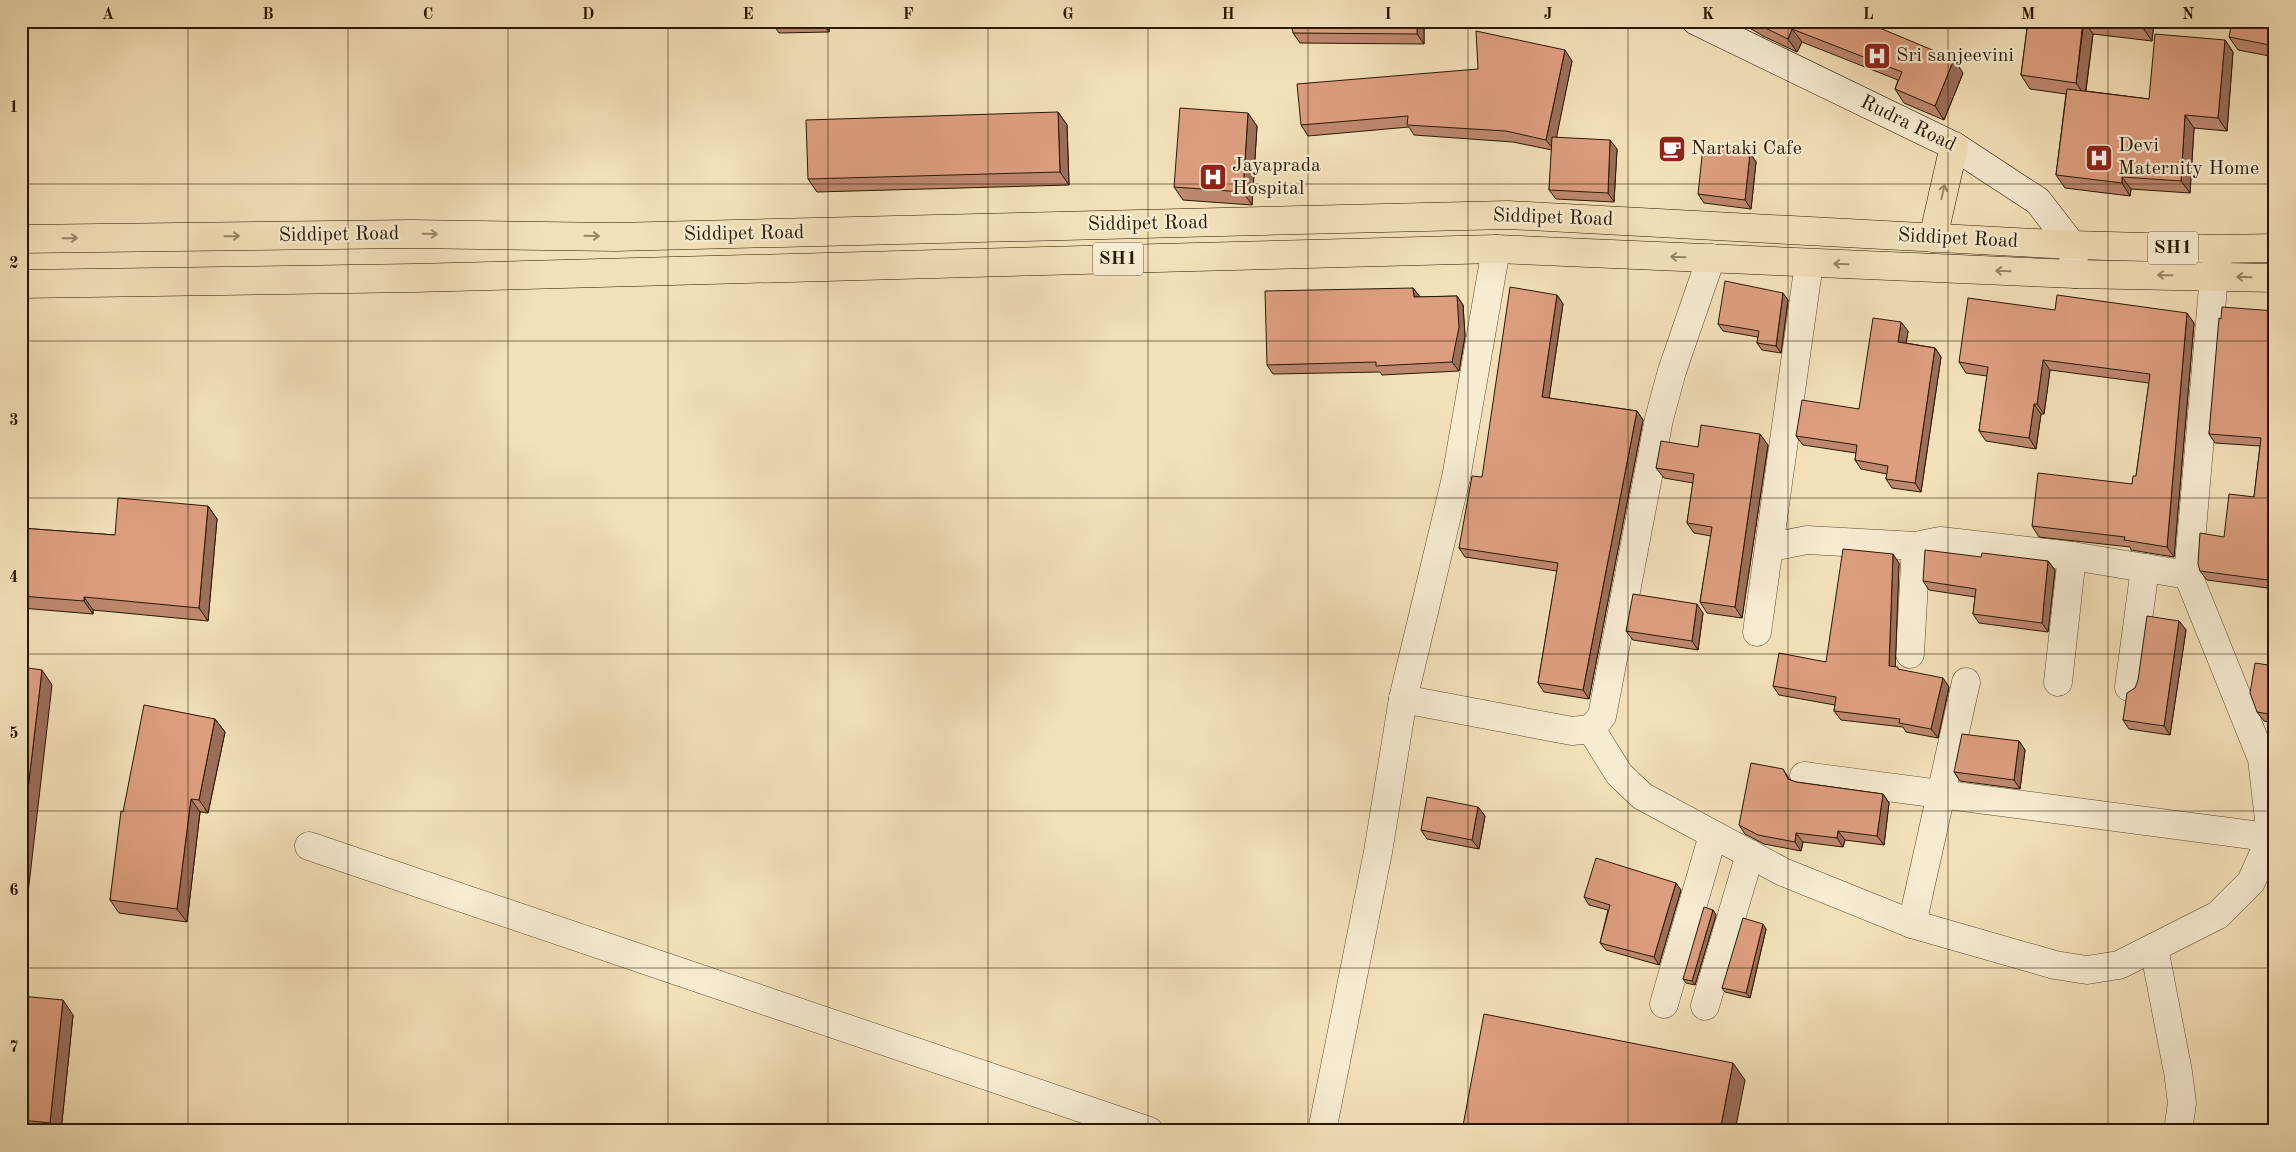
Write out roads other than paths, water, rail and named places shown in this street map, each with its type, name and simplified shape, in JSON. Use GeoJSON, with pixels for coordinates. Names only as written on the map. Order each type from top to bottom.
{"type":"FeatureCollection","features":[{"type":"Feature","properties":{"kind":"main road"},"geometry":{"type":"LineString","coordinates":[[1933,238],[1954,146]]}},
{"type":"Feature","properties":{"kind":"main road","name":"Siddipet Road"},"geometry":{"type":"LineString","coordinates":[[21,239],[411,234],[615,237],[1508,215],[2072,246],[2219,249],[2275,248]]}},
{"type":"Feature","properties":{"kind":"main road","name":"Siddipet Road"},"geometry":{"type":"LineString","coordinates":[[21,284],[414,278],[1496,249],[2075,274],[2275,278]]}},
{"type":"Feature","properties":{"kind":"street","name":"Rudra Road"},"geometry":{"type":"LineString","coordinates":[[1696,21],[1954,146],[2038,201],[2072,246]]}},
{"type":"Feature","properties":{"kind":"street"},"geometry":{"type":"LineString","coordinates":[[2072,246],[2075,274]]}},
{"type":"Feature","properties":{"kind":"street"},"geometry":{"type":"LineString","coordinates":[[1322,1131],[1378,852],[1403,699],[1456,478],[1496,249]]}},
{"type":"Feature","properties":{"kind":"street"},"geometry":{"type":"LineString","coordinates":[[1591,729],[1619,774],[1642,796],[1783,872],[1912,924],[2055,965],[2087,970],[2119,964],[2218,915],[2250,882],[2273,838],[2262,759],[2188,575],[2214,276],[2219,249]]}},
{"type":"Feature","properties":{"kind":"street"},"geometry":{"type":"LineString","coordinates":[[1403,699],[1572,731],[1591,729],[1602,716],[1659,419],[1672,370],[1711,258]]}},
{"type":"Feature","properties":{"kind":"street"},"geometry":{"type":"LineString","coordinates":[[1757,632],[1771,547],[1810,263]]}},
{"type":"Feature","properties":{"kind":"street"},"geometry":{"type":"LineString","coordinates":[[1771,547],[1807,540],[1916,546],[1940,541],[2072,556],[2188,575]]}},
{"type":"Feature","properties":{"kind":"street"},"geometry":{"type":"LineString","coordinates":[[1910,654],[1916,546]]}},
{"type":"Feature","properties":{"kind":"street"},"geometry":{"type":"LineString","coordinates":[[2058,682],[2072,556]]}},
{"type":"Feature","properties":{"kind":"street"},"geometry":{"type":"LineString","coordinates":[[2129,687],[2145,568]]}},
{"type":"Feature","properties":{"kind":"street"},"geometry":{"type":"LineString","coordinates":[[1912,924],[1966,682]]}},
{"type":"Feature","properties":{"kind":"street"},"geometry":{"type":"LineString","coordinates":[[1804,776],[2273,838]]}},
{"type":"Feature","properties":{"kind":"street"},"geometry":{"type":"LineString","coordinates":[[1664,1004],[1713,835]]}},
{"type":"Feature","properties":{"kind":"street"},"geometry":{"type":"LineString","coordinates":[[309,846],[1149,1131]]}},
{"type":"Feature","properties":{"kind":"street"},"geometry":{"type":"LineString","coordinates":[[1705,1006],[1750,854]]}},
{"type":"Feature","properties":{"kind":"street"},"geometry":{"type":"LineString","coordinates":[[2154,948],[2178,1072],[2182,1104],[2178,1131]]}},
{"type":"Feature","properties":{"kind":"place","name":"Sri sanjeevini"},"geometry":{"type":"Point","coordinates":[1877,56]}},
{"type":"Feature","properties":{"kind":"place","name":"Nartaki Cafe"},"geometry":{"type":"Point","coordinates":[1672,149]}},
{"type":"Feature","properties":{"kind":"place","name":"Devi Maternity Home"},"geometry":{"type":"Point","coordinates":[2099,158]}},
{"type":"Feature","properties":{"kind":"place","name":"Jayaprada Hospital"},"geometry":{"type":"Point","coordinates":[1213,177]}}]}
